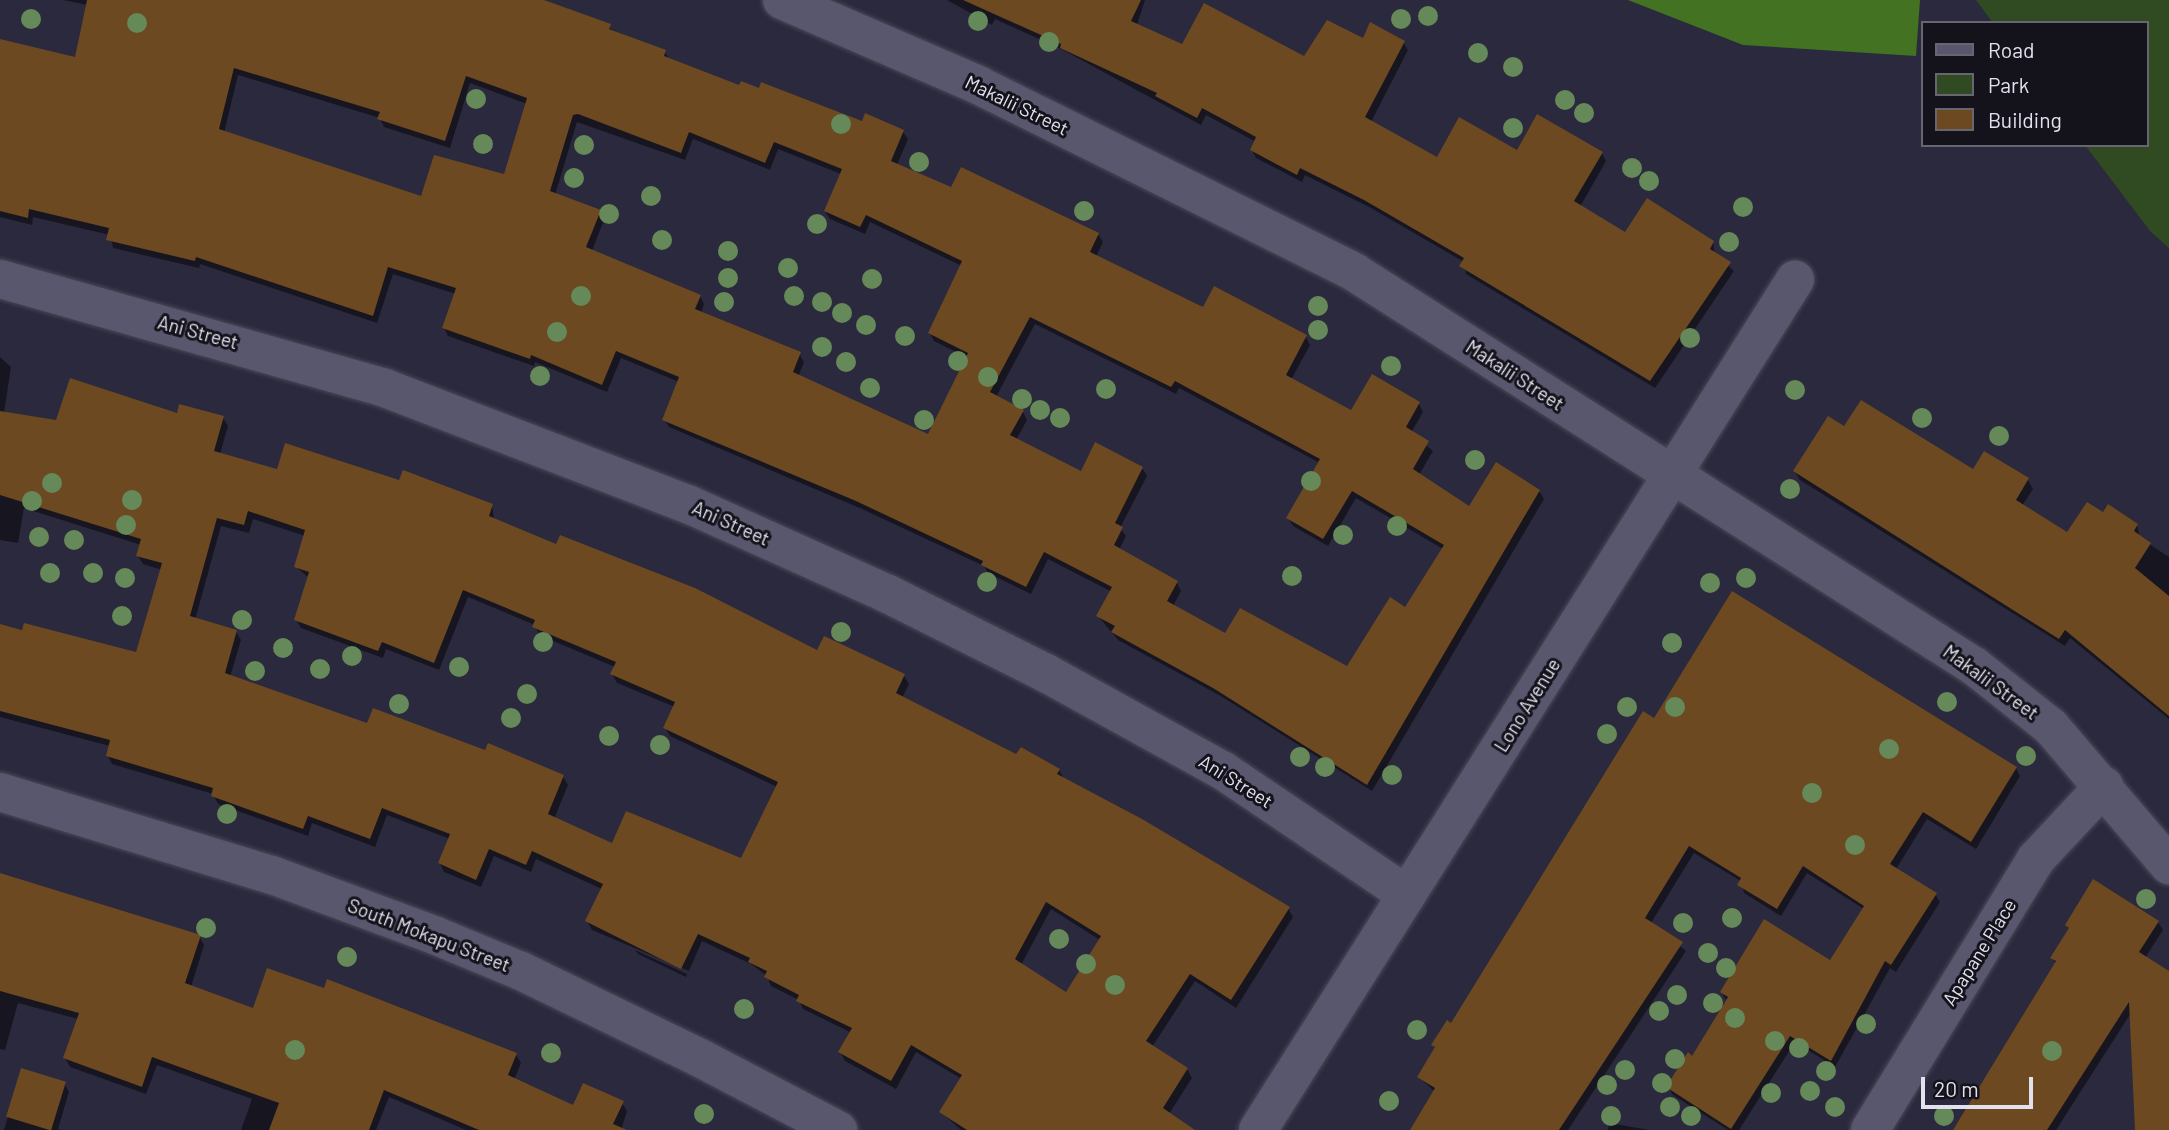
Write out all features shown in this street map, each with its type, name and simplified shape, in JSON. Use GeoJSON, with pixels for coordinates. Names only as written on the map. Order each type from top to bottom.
{"type":"FeatureCollection","features":[{"type":"Feature","properties":{"kind":"street","name":"Makalii Street"},"geometry":{"type":"LineString","coordinates":[[782,0],[978,86],[1354,272],[1974,666],[2051,727],[2169,865]]}},
{"type":"Feature","properties":{"kind":"street","name":"Ani Street"},"geometry":{"type":"LineString","coordinates":[[0,279],[385,388],[690,505],[888,594],[1045,673],[1222,770],[1407,895]]}},
{"type":"Feature","properties":{"kind":"street","name":"Lono Avenue"},"geometry":{"type":"LineString","coordinates":[[1258,1130],[1795,280]]}},
{"type":"Feature","properties":{"kind":"street","name":"Apapane Place"},"geometry":{"type":"LineString","coordinates":[[1870,1130],[2036,859],[2104,786]]}},
{"type":"Feature","properties":{"kind":"street","name":"South Mokapu Street"},"geometry":{"type":"LineString","coordinates":[[0,792],[260,871],[434,935],[533,977],[838,1130]]}},
{"type":"Feature","properties":{"kind":"green space"},"geometry":{"type":"Polygon","coordinates":[[[1628,0],[1920,0],[1916,56],[1743,45],[1628,0]]]}},
{"type":"Feature","properties":{"kind":"green space"},"geometry":{"type":"Polygon","coordinates":[[[1976,0],[2169,0],[2169,248],[2150,231],[2087,147],[2148,147],[2148,21],[1992,21],[1976,0]]]}},
{"type":"Feature","properties":{"kind":"building"},"geometry":{"type":"Polygon","coordinates":[[[87,0],[544,0],[611,24],[609,29],[666,50],[664,56],[739,85],[741,81],[759,88],[761,82],[862,121],[865,113],[904,130],[891,161],[951,187],[961,167],[1099,233],[1090,252],[1203,307],[1214,286],[1307,335],[1286,375],[1351,410],[1372,374],[1420,402],[1406,427],[1429,441],[1413,469],[1469,506],[1496,462],[1540,490],[1367,785],[1213,688],[1111,632],[1115,626],[1096,616],[1112,587],[1044,552],[1026,587],[981,565],[983,561],[856,501],[662,420],[679,377],[616,351],[602,385],[531,355],[530,359],[442,328],[456,288],[388,267],[373,316],[196,257],[195,261],[106,240],[109,228],[29,209],[28,218],[0,211],[0,39],[75,57],[87,0]],[[234,68],[219,129],[421,196],[434,155],[504,174],[527,98],[466,76],[445,141],[377,119],[380,112],[234,68]],[[578,114],[573,115],[550,191],[601,210],[586,247],[701,295],[695,309],[801,352],[793,372],[928,434],[968,353],[928,333],[962,261],[866,215],[860,227],[824,211],[842,169],[774,142],[765,163],[689,132],[681,153],[578,114]],[[1030,317],[990,392],[1024,410],[1010,435],[1081,471],[1095,442],[1143,467],[1115,523],[1123,527],[1114,545],[1178,581],[1167,601],[1225,633],[1240,608],[1347,666],[1390,597],[1405,607],[1444,545],[1352,491],[1323,539],[1286,518],[1320,459],[1175,381],[1171,387],[1030,317]]]}},
{"type":"Feature","properties":{"kind":"building"},"geometry":{"type":"Polygon","coordinates":[[[963,0],[1141,0],[1131,21],[1182,44],[1204,3],[1304,56],[1327,20],[1363,38],[1370,22],[1405,41],[1365,117],[1437,157],[1459,117],[1517,150],[1537,114],[1603,152],[1574,201],[1625,232],[1647,198],[1714,241],[1710,249],[1731,262],[1650,381],[1459,266],[1464,258],[1364,200],[1300,168],[1297,175],[1250,150],[1256,137],[1202,108],[1197,118],[1155,96],[1157,93],[1060,48],[1061,44],[963,0]]]}},
{"type":"Feature","properties":{"kind":"building"},"geometry":{"type":"Polygon","coordinates":[[[70,378],[177,413],[179,404],[224,416],[214,451],[277,469],[285,443],[399,480],[403,470],[493,504],[489,516],[556,544],[560,535],[695,588],[817,650],[824,636],[905,674],[896,693],[1016,754],[1021,747],[1060,769],[1057,774],[1142,819],[1290,907],[1231,1000],[1190,974],[1146,1041],[1188,1068],[1163,1108],[1195,1130],[967,1130],[939,1112],[962,1075],[911,1045],[891,1081],[838,1052],[852,1028],[796,1001],[799,995],[764,977],[767,971],[748,962],[750,958],[698,934],[681,969],[585,921],[603,884],[532,851],[526,865],[489,849],[476,880],[438,863],[450,834],[382,808],[370,839],[308,816],[303,829],[211,796],[213,788],[106,756],[110,740],[0,711],[0,624],[22,630],[24,623],[136,652],[162,563],[136,556],[141,539],[0,495],[0,411],[56,420],[70,378]],[[248,511],[244,525],[217,518],[190,616],[237,630],[225,673],[367,723],[373,708],[485,750],[488,743],[564,775],[548,814],[612,843],[626,811],[741,858],[778,782],[663,728],[675,702],[610,674],[616,662],[532,627],[535,620],[463,590],[434,663],[382,642],[378,651],[294,620],[309,572],[294,567],[305,530],[248,511]],[[1046,902],[1015,959],[1066,992],[1101,936],[1046,902]]]}},
{"type":"Feature","properties":{"kind":"building"},"geometry":{"type":"Polygon","coordinates":[[[1861,400],[1973,469],[1984,451],[2029,478],[2016,500],[2067,532],[2087,502],[2103,512],[2108,504],[2138,524],[2134,531],[2151,543],[2135,568],[2169,596],[2169,716],[2065,630],[2059,639],[1793,471],[1828,416],[1844,426],[1861,400]]]}},
{"type":"Feature","properties":{"kind":"building"},"geometry":{"type":"Polygon","coordinates":[[[1732,591],[2017,767],[1971,842],[1923,812],[1890,864],[1937,893],[1891,965],[1885,961],[1831,1061],[1790,1036],[1731,1129],[1666,1087],[1688,1052],[1692,1056],[1728,997],[1720,992],[1764,919],[1830,960],[1864,906],[1803,866],[1777,909],[1737,885],[1741,878],[1689,846],[1645,918],[1683,942],[1559,1130],[1410,1130],[1435,1088],[1417,1077],[1435,1047],[1431,1045],[1447,1020],[1451,1023],[1643,711],[1654,718],[1732,591]]]}},
{"type":"Feature","properties":{"kind":"building"},"geometry":{"type":"Polygon","coordinates":[[[0,873],[201,935],[185,983],[253,1008],[267,968],[324,988],[327,979],[517,1053],[508,1075],[573,1105],[583,1083],[624,1101],[613,1124],[627,1130],[479,1130],[384,1090],[369,1130],[269,1130],[279,1103],[152,1057],[142,1087],[63,1058],[79,1013],[0,991],[0,873]]]}},
{"type":"Feature","properties":{"kind":"building"},"geometry":{"type":"Polygon","coordinates":[[[2093,879],[2159,921],[2139,952],[2169,971],[2169,1130],[2135,1130],[2129,1002],[2047,1130],[1953,1130],[2056,961],[2050,958],[2069,928],[2065,925],[2093,879]]]}},
{"type":"Feature","properties":{"kind":"building"},"geometry":{"type":"Polygon","coordinates":[[[21,1068],[66,1082],[51,1130],[6,1117],[21,1068]]]}}]}
